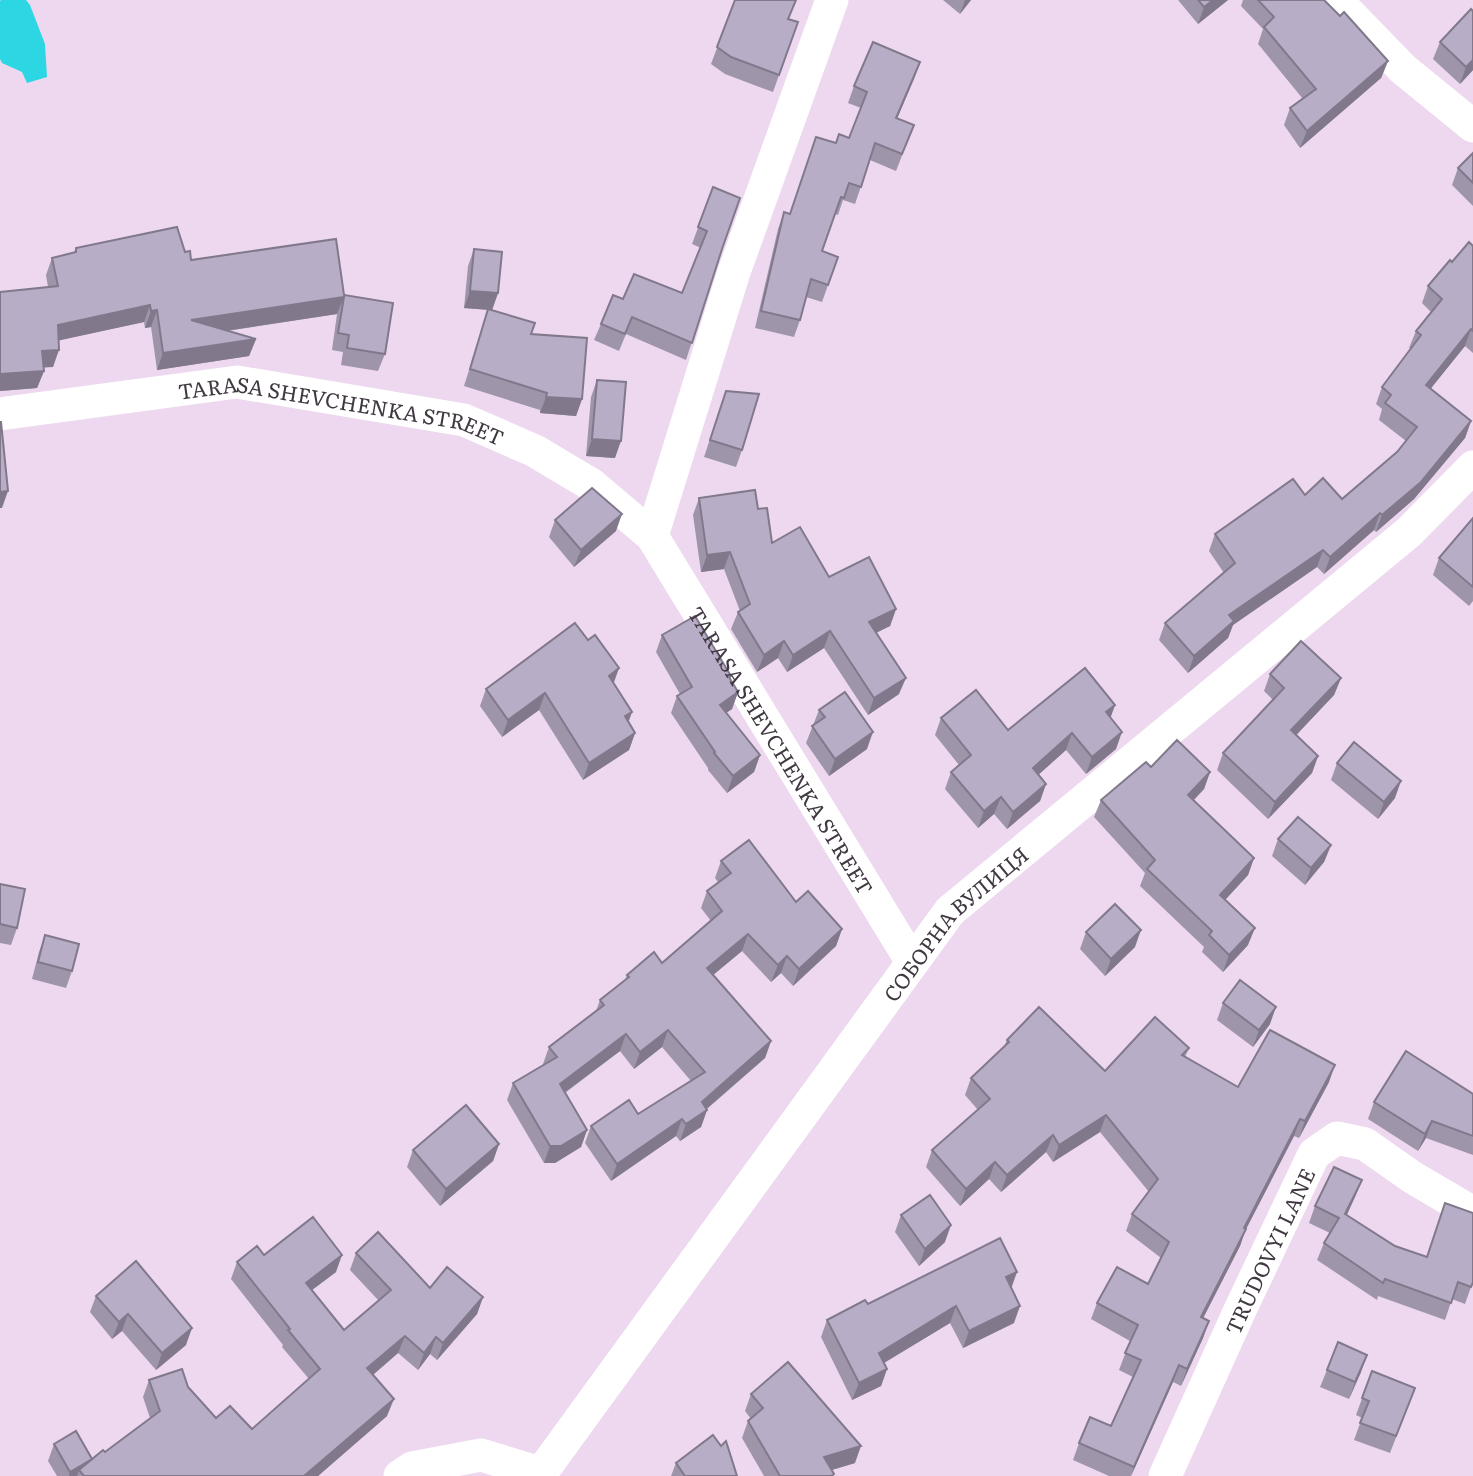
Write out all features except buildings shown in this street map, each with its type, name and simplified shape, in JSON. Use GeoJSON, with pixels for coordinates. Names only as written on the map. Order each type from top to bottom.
{"type":"FeatureCollection","features":[{"type":"Feature","properties":{"kind":"street"},"geometry":{"type":"LineString","coordinates":[[652,536],[734,272],[832,0]]}},
{"type":"Feature","properties":{"kind":"street"},"geometry":{"type":"LineString","coordinates":[[1336,0],[1403,69],[1473,126]]}},
{"type":"Feature","properties":{"kind":"street","name":"TARASA SHEVCHENKA STREET"},"geometry":{"type":"LineString","coordinates":[[0,414],[237,382],[464,420],[535,451],[592,485],[652,536],[912,962]]}},
{"type":"Feature","properties":{"kind":"street","name":"СОБОРНА ВУЛИЦЯ"},"geometry":{"type":"LineString","coordinates":[[540,1474],[950,911],[1409,533],[1473,467]]}},
{"type":"Feature","properties":{"kind":"street","name":"TRUDOVYI LANE"},"geometry":{"type":"LineString","coordinates":[[1166,1476],[1314,1154],[1337,1138],[1365,1144],[1412,1177],[1473,1213]]}},
{"type":"Feature","properties":{"kind":"street"},"geometry":{"type":"LineString","coordinates":[[400,1476],[412,1468],[481,1455],[540,1474]]}},
{"type":"Feature","properties":{"kind":"water"},"geometry":{"type":"Polygon","coordinates":[[[1,0],[26,0],[30,5],[45,44],[47,77],[27,83],[22,72],[2,63],[1,0]]]}}]}
